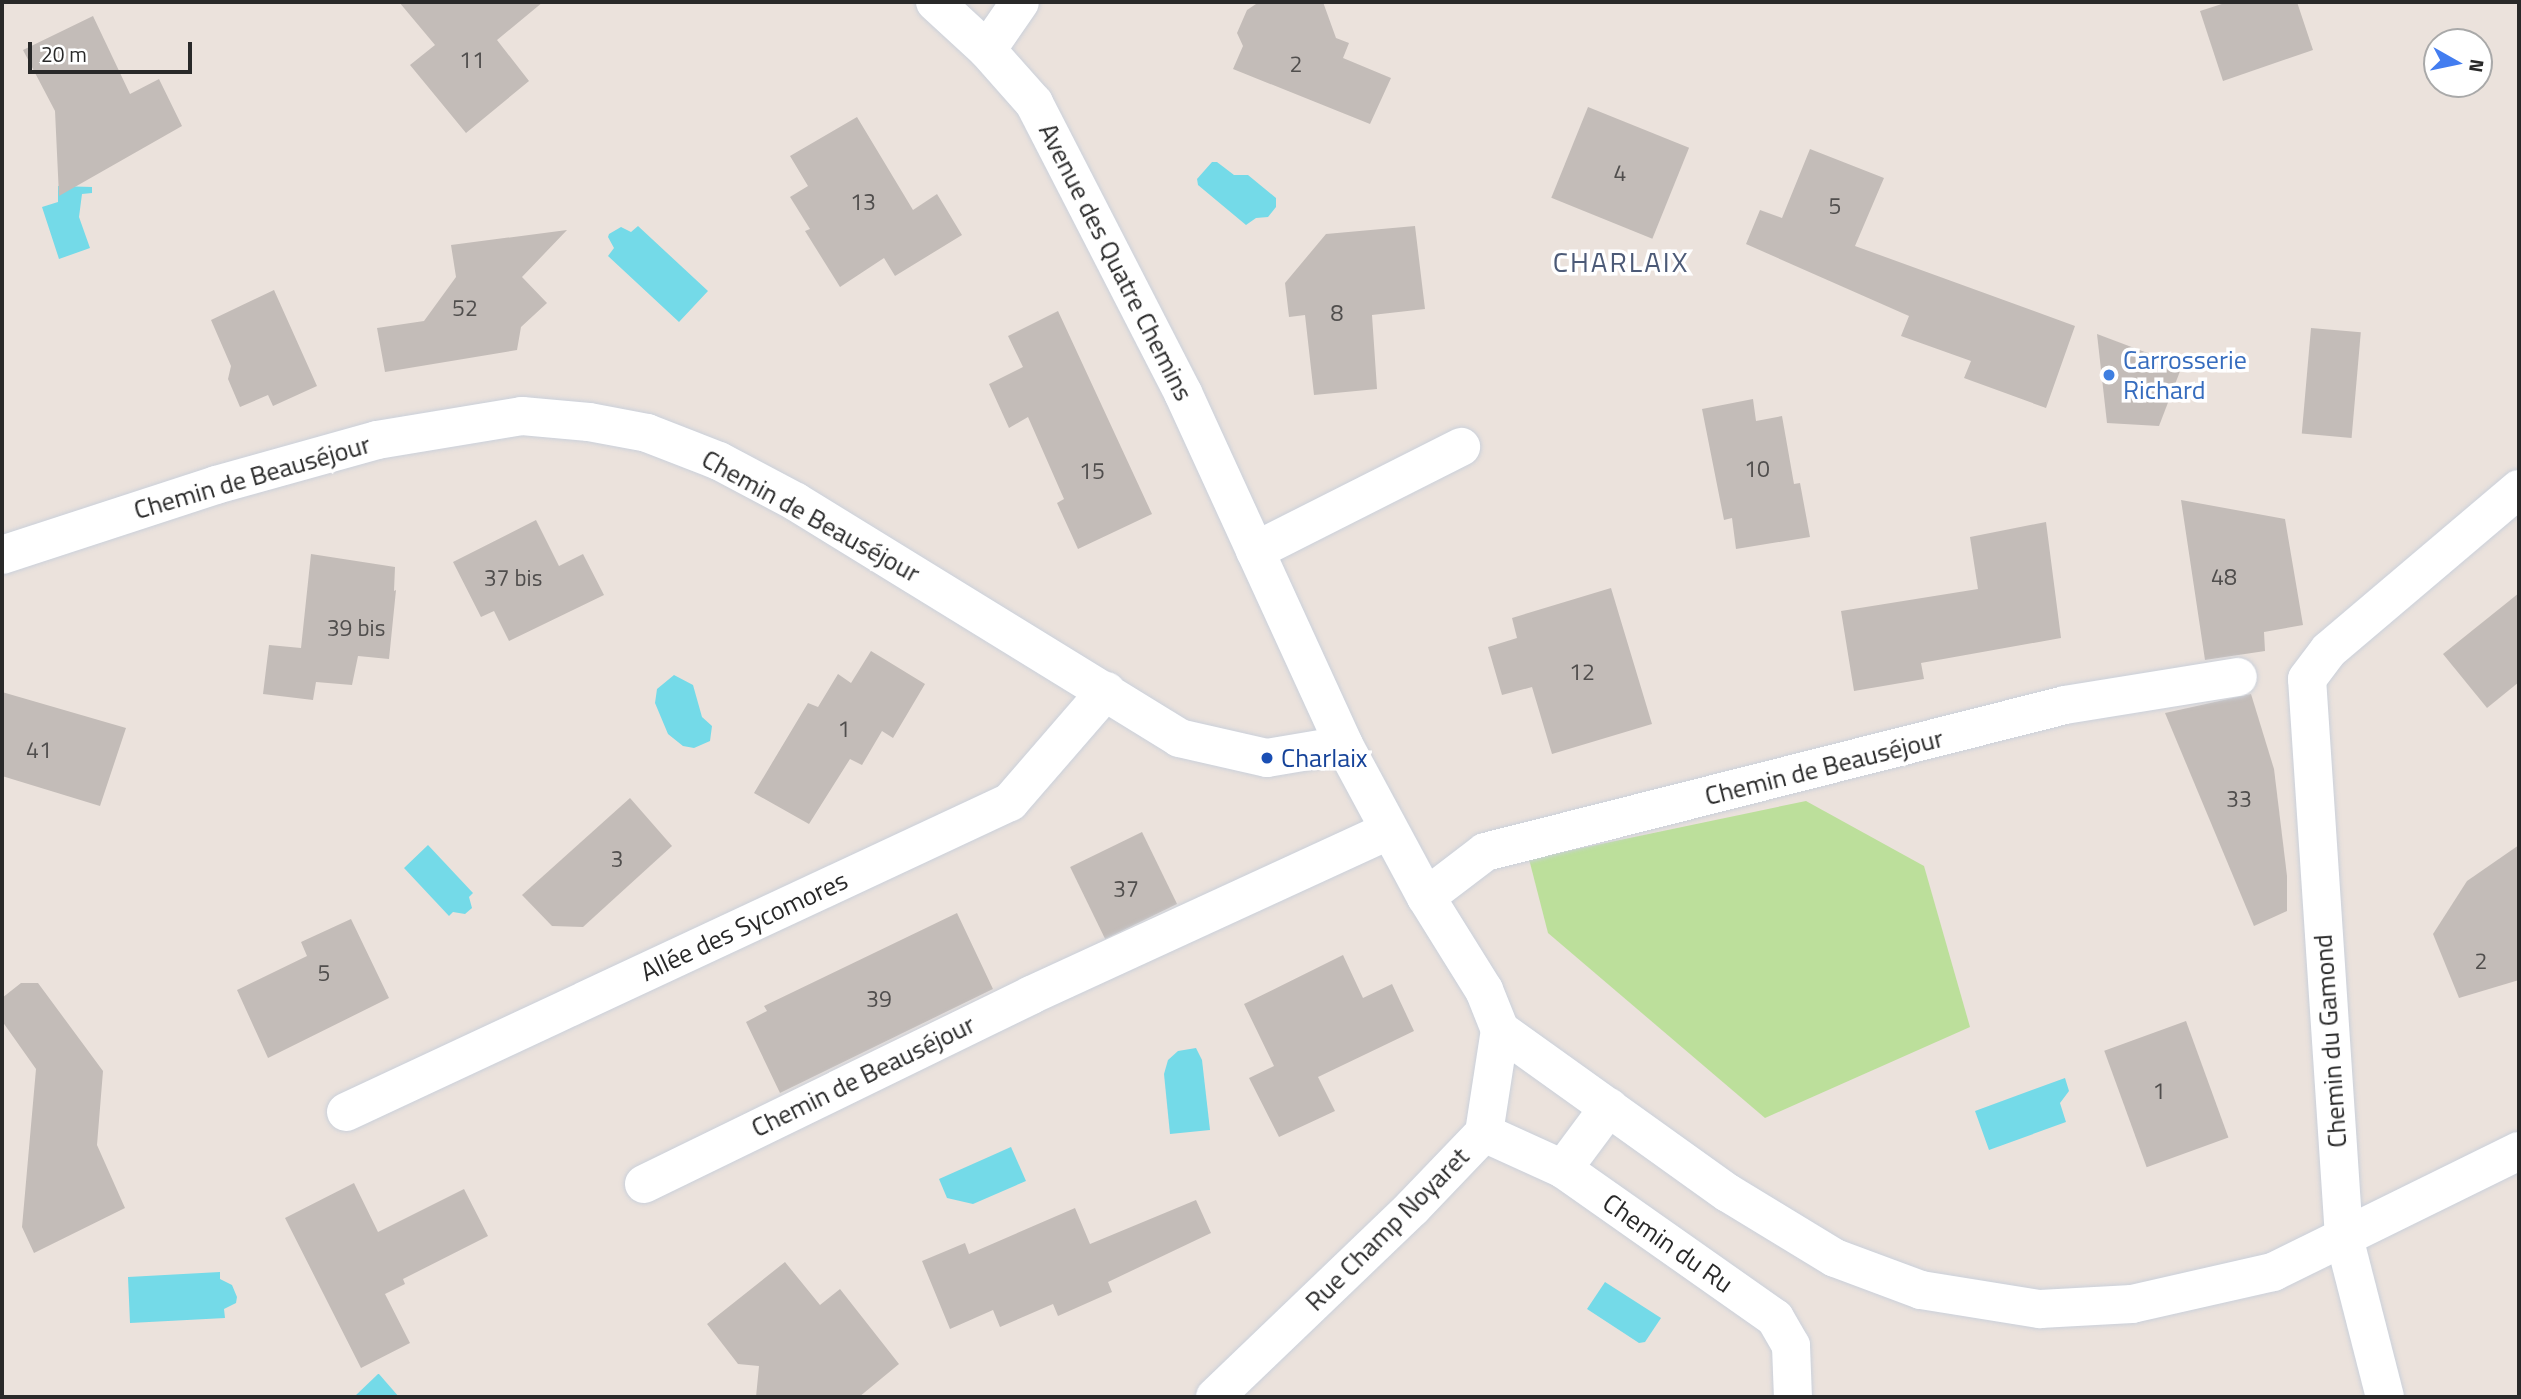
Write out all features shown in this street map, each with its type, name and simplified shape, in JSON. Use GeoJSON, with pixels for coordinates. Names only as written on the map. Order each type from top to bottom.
{"type":"FeatureCollection","features":[{"type":"Feature","properties":{"kind":"street","name":"Avenue des Quatre Chemins"},"geometry":{"type":"LineString","coordinates":[[935,2],[987,50],[1034,103],[1183,393],[1343,745],[1426,897],[1484,990],[1500,1030]]}},
{"type":"Feature","properties":{"kind":"street"},"geometry":{"type":"LineString","coordinates":[[987,50],[1020,2]]}},
{"type":"Feature","properties":{"kind":"street","name":"Chemin de Beauséjour"},"geometry":{"type":"LineString","coordinates":[[2,555],[216,485],[377,440],[522,416],[589,422],[647,433],[719,461],[796,502],[1179,738],[1267,758],[1343,745]]}},
{"type":"Feature","properties":{"kind":"street"},"geometry":{"type":"LineString","coordinates":[[1255,551],[1461,447]]}},
{"type":"Feature","properties":{"kind":"street","name":"Chemin du Gamond"},"geometry":{"type":"LineString","coordinates":[[2385,1397],[2344,1237],[2306,679],[2329,650],[2519,489]]}},
{"type":"Feature","properties":{"kind":"street","name":"Chemin de Beauséjour"},"geometry":{"type":"LineString","coordinates":[[1426,897],[1485,852],[2066,705],[2238,677]]}},
{"type":"Feature","properties":{"kind":"street","name":"Allée des Sycomores"},"geometry":{"type":"LineString","coordinates":[[346,1112],[1010,802],[1106,691]]}},
{"type":"Feature","properties":{"kind":"street","name":"Chemin de Beauséjour"},"geometry":{"type":"LineString","coordinates":[[644,1184],[1031,995],[1390,830]]}},
{"type":"Feature","properties":{"kind":"street"},"geometry":{"type":"LineString","coordinates":[[1500,1030],[1728,1192],[1835,1258],[1921,1290],[2039,1309],[2132,1304],[2273,1272],[2519,1151]]}},
{"type":"Feature","properties":{"kind":"street","name":"Rue Champ Noyaret"},"geometry":{"type":"LineString","coordinates":[[1215,1397],[1412,1208],[1484,1133],[1500,1030]]}},
{"type":"Feature","properties":{"kind":"street"},"geometry":{"type":"LineString","coordinates":[[1563,1169],[1609,1107]]}},
{"type":"Feature","properties":{"kind":"street","name":"Chemin du Ru"},"geometry":{"type":"LineString","coordinates":[[1484,1133],[1563,1169],[1775,1318],[1791,1346],[1793,1397]]}},
{"type":"Feature","properties":{"kind":"green space"},"geometry":{"type":"Polygon","coordinates":[[[1806,801],[1924,866],[1970,1027],[1765,1118],[1548,933],[1529,859],[1806,801]]]}},
{"type":"Feature","properties":{"kind":"water"},"geometry":{"type":"Polygon","coordinates":[[[1212,162],[1217,162],[1234,175],[1248,175],[1276,198],[1276,207],[1268,217],[1256,218],[1246,225],[1198,185],[1197,179],[1212,162]]]}},
{"type":"Feature","properties":{"kind":"water"},"geometry":{"type":"Polygon","coordinates":[[[58,186],[92,187],[92,193],[82,194],[79,217],[90,248],[59,259],[42,207],[58,202],[58,186]]]}},
{"type":"Feature","properties":{"kind":"water"},"geometry":{"type":"Polygon","coordinates":[[[638,226],[708,291],[679,322],[608,256],[614,248],[609,234],[621,227],[631,232],[638,226]]]}},
{"type":"Feature","properties":{"kind":"water"},"geometry":{"type":"Polygon","coordinates":[[[674,675],[693,685],[702,717],[712,726],[710,741],[694,748],[683,746],[668,734],[655,703],[657,689],[674,675]]]}},
{"type":"Feature","properties":{"kind":"water"},"geometry":{"type":"Polygon","coordinates":[[[428,845],[473,893],[469,897],[472,908],[465,914],[453,912],[449,916],[404,868],[428,845]]]}},
{"type":"Feature","properties":{"kind":"water"},"geometry":{"type":"Polygon","coordinates":[[[1196,1048],[1202,1060],[1210,1130],[1170,1134],[1164,1074],[1168,1060],[1178,1051],[1196,1048]]]}},
{"type":"Feature","properties":{"kind":"water"},"geometry":{"type":"Polygon","coordinates":[[[2065,1078],[2069,1091],[2060,1103],[2066,1122],[1989,1150],[1975,1111],[2065,1078]]]}},
{"type":"Feature","properties":{"kind":"water"},"geometry":{"type":"Polygon","coordinates":[[[1011,1147],[1026,1181],[973,1204],[947,1198],[939,1179],[1011,1147]]]}},
{"type":"Feature","properties":{"kind":"water"},"geometry":{"type":"Polygon","coordinates":[[[220,1272],[220,1279],[232,1285],[237,1297],[236,1303],[224,1309],[225,1318],[130,1323],[128,1277],[220,1272]]]}},
{"type":"Feature","properties":{"kind":"water"},"geometry":{"type":"Polygon","coordinates":[[[1605,1282],[1661,1318],[1645,1342],[1639,1343],[1587,1309],[1605,1282]]]}},
{"type":"Feature","properties":{"kind":"water"},"geometry":{"type":"Polygon","coordinates":[[[378,1374],[399,1397],[354,1397],[378,1374]]]}},
{"type":"Feature","properties":{"kind":"building"},"geometry":{"type":"Polygon","coordinates":[[[399,2],[543,2],[497,40],[529,81],[466,133],[410,65],[435,45],[399,2]]]}},
{"type":"Feature","properties":{"kind":"building"},"geometry":{"type":"Polygon","coordinates":[[[1259,2],[1323,2],[1336,38],[1349,43],[1343,58],[1391,78],[1370,124],[1233,69],[1243,46],[1237,33],[1247,10],[1259,2]]]}},
{"type":"Feature","properties":{"kind":"building"},"geometry":{"type":"Polygon","coordinates":[[[2228,2],[2297,2],[2313,50],[2223,81],[2200,11],[2228,2]]]}},
{"type":"Feature","properties":{"kind":"building"},"geometry":{"type":"Polygon","coordinates":[[[93,16],[130,94],[159,79],[182,126],[59,196],[55,111],[23,50],[93,16]]]}},
{"type":"Feature","properties":{"kind":"building"},"geometry":{"type":"Polygon","coordinates":[[[1588,107],[1689,148],[1652,239],[1551,198],[1588,107]]]}},
{"type":"Feature","properties":{"kind":"building"},"geometry":{"type":"Polygon","coordinates":[[[857,117],[913,210],[937,194],[962,235],[895,276],[884,258],[840,287],[805,231],[810,229],[790,197],[808,186],[790,156],[857,117]]]}},
{"type":"Feature","properties":{"kind":"building"},"geometry":{"type":"Polygon","coordinates":[[[1810,149],[1884,178],[1855,246],[2075,326],[2046,408],[1964,378],[1971,361],[1901,336],[1909,316],[1746,244],[1760,210],[1782,218],[1810,149]]]}},
{"type":"Feature","properties":{"kind":"building"},"geometry":{"type":"Polygon","coordinates":[[[1415,226],[1425,309],[1372,315],[1377,389],[1314,395],[1305,315],[1289,317],[1285,283],[1326,234],[1415,226]]]}},
{"type":"Feature","properties":{"kind":"building"},"geometry":{"type":"Polygon","coordinates":[[[567,230],[522,277],[547,303],[521,327],[517,350],[385,372],[377,328],[424,321],[456,277],[451,245],[567,230]]]}},
{"type":"Feature","properties":{"kind":"building"},"geometry":{"type":"Polygon","coordinates":[[[274,290],[317,386],[273,406],[268,395],[240,407],[228,379],[231,366],[211,320],[274,290]]]}},
{"type":"Feature","properties":{"kind":"building"},"geometry":{"type":"Polygon","coordinates":[[[1058,311],[1152,514],[1078,549],[1057,503],[1064,499],[1028,417],[1009,428],[989,384],[1023,367],[1008,336],[1058,311]]]}},
{"type":"Feature","properties":{"kind":"building"},"geometry":{"type":"Polygon","coordinates":[[[2311,328],[2361,332],[2352,438],[2302,434],[2311,328]]]}},
{"type":"Feature","properties":{"kind":"building"},"geometry":{"type":"Polygon","coordinates":[[[2097,334],[2182,366],[2159,426],[2107,423],[2097,334]]]}},
{"type":"Feature","properties":{"kind":"building"},"geometry":{"type":"Polygon","coordinates":[[[1753,399],[1756,421],[1782,416],[1794,484],[1800,483],[1810,537],[1736,549],[1732,518],[1724,520],[1702,409],[1753,399]]]}},
{"type":"Feature","properties":{"kind":"building"},"geometry":{"type":"Polygon","coordinates":[[[2181,500],[2285,519],[2303,625],[2264,632],[2265,651],[2205,660],[2181,500]]]}},
{"type":"Feature","properties":{"kind":"building"},"geometry":{"type":"Polygon","coordinates":[[[536,520],[559,566],[583,554],[604,595],[509,641],[494,611],[481,617],[453,562],[536,520]]]}},
{"type":"Feature","properties":{"kind":"building"},"geometry":{"type":"Polygon","coordinates":[[[2046,522],[2061,638],[1921,663],[1924,679],[1854,691],[1841,611],[1978,589],[1970,537],[2046,522]]]}},
{"type":"Feature","properties":{"kind":"building"},"geometry":{"type":"Polygon","coordinates":[[[311,554],[395,567],[394,591],[396,590],[389,659],[358,656],[352,685],[316,682],[313,700],[263,694],[269,645],[301,648],[311,554]]]}},
{"type":"Feature","properties":{"kind":"building"},"geometry":{"type":"Polygon","coordinates":[[[1611,588],[1652,724],[1552,754],[1532,687],[1502,695],[1488,647],[1517,638],[1512,618],[1611,588]]]}},
{"type":"Feature","properties":{"kind":"building"},"geometry":{"type":"Polygon","coordinates":[[[2519,593],[2519,682],[2487,708],[2443,654],[2519,593]]]}},
{"type":"Feature","properties":{"kind":"building"},"geometry":{"type":"Polygon","coordinates":[[[871,651],[925,684],[893,738],[882,731],[862,765],[850,759],[809,824],[754,793],[808,703],[818,707],[838,674],[851,683],[871,651]]]}},
{"type":"Feature","properties":{"kind":"building"},"geometry":{"type":"Polygon","coordinates":[[[2,692],[126,728],[100,806],[2,776],[2,692]]]}},
{"type":"Feature","properties":{"kind":"building"},"geometry":{"type":"Polygon","coordinates":[[[2251,694],[2274,769],[2287,876],[2287,911],[2254,926],[2165,713],[2251,694]]]}},
{"type":"Feature","properties":{"kind":"building"},"geometry":{"type":"Polygon","coordinates":[[[630,798],[672,846],[583,927],[552,926],[522,895],[630,798]]]}},
{"type":"Feature","properties":{"kind":"building"},"geometry":{"type":"Polygon","coordinates":[[[1142,832],[1177,904],[1105,939],[1070,867],[1142,832]]]}},
{"type":"Feature","properties":{"kind":"building"},"geometry":{"type":"Polygon","coordinates":[[[2519,845],[2519,980],[2459,998],[2433,934],[2467,881],[2519,845]]]}},
{"type":"Feature","properties":{"kind":"building"},"geometry":{"type":"Polygon","coordinates":[[[957,913],[993,989],[780,1093],[746,1022],[767,1011],[764,1006],[957,913]]]}},
{"type":"Feature","properties":{"kind":"building"},"geometry":{"type":"Polygon","coordinates":[[[351,919],[389,998],[268,1058],[237,990],[307,956],[301,942],[351,919]]]}},
{"type":"Feature","properties":{"kind":"building"},"geometry":{"type":"Polygon","coordinates":[[[1343,955],[1363,998],[1392,984],[1414,1031],[1318,1077],[1335,1111],[1279,1137],[1249,1078],[1274,1066],[1244,1004],[1343,955]]]}},
{"type":"Feature","properties":{"kind":"building"},"geometry":{"type":"Polygon","coordinates":[[[21,983],[38,983],[103,1071],[97,1145],[125,1208],[34,1253],[22,1227],[36,1069],[2,1021],[2,998],[21,983]]]}},
{"type":"Feature","properties":{"kind":"building"},"geometry":{"type":"Polygon","coordinates":[[[2186,1021],[2228,1138],[2147,1167],[2104,1051],[2186,1021]]]}},
{"type":"Feature","properties":{"kind":"building"},"geometry":{"type":"Polygon","coordinates":[[[354,1183],[378,1232],[464,1189],[488,1236],[403,1279],[405,1284],[385,1294],[410,1343],[361,1368],[285,1218],[354,1183]]]}},
{"type":"Feature","properties":{"kind":"building"},"geometry":{"type":"Polygon","coordinates":[[[1196,1200],[1211,1233],[1108,1282],[1112,1292],[1058,1316],[1053,1304],[1000,1327],[993,1310],[950,1329],[922,1261],[965,1243],[969,1254],[1075,1208],[1090,1244],[1196,1200]]]}},
{"type":"Feature","properties":{"kind":"building"},"geometry":{"type":"Polygon","coordinates":[[[785,1262],[820,1305],[840,1289],[899,1364],[859,1397],[756,1397],[759,1366],[738,1364],[707,1324],[785,1262]]]}},
{"type":"Feature","properties":{"kind":"place","name":"Carrosserie Richard"},"geometry":{"type":"Point","coordinates":[2109,375]}},
{"type":"Feature","properties":{"kind":"place","name":"Charlaix"},"geometry":{"type":"Point","coordinates":[1267,758]}},
{"type":"Feature","properties":{"kind":"district","name":"CHARLAIX"},"geometry":{"type":"Point","coordinates":[1621,262]}}]}
